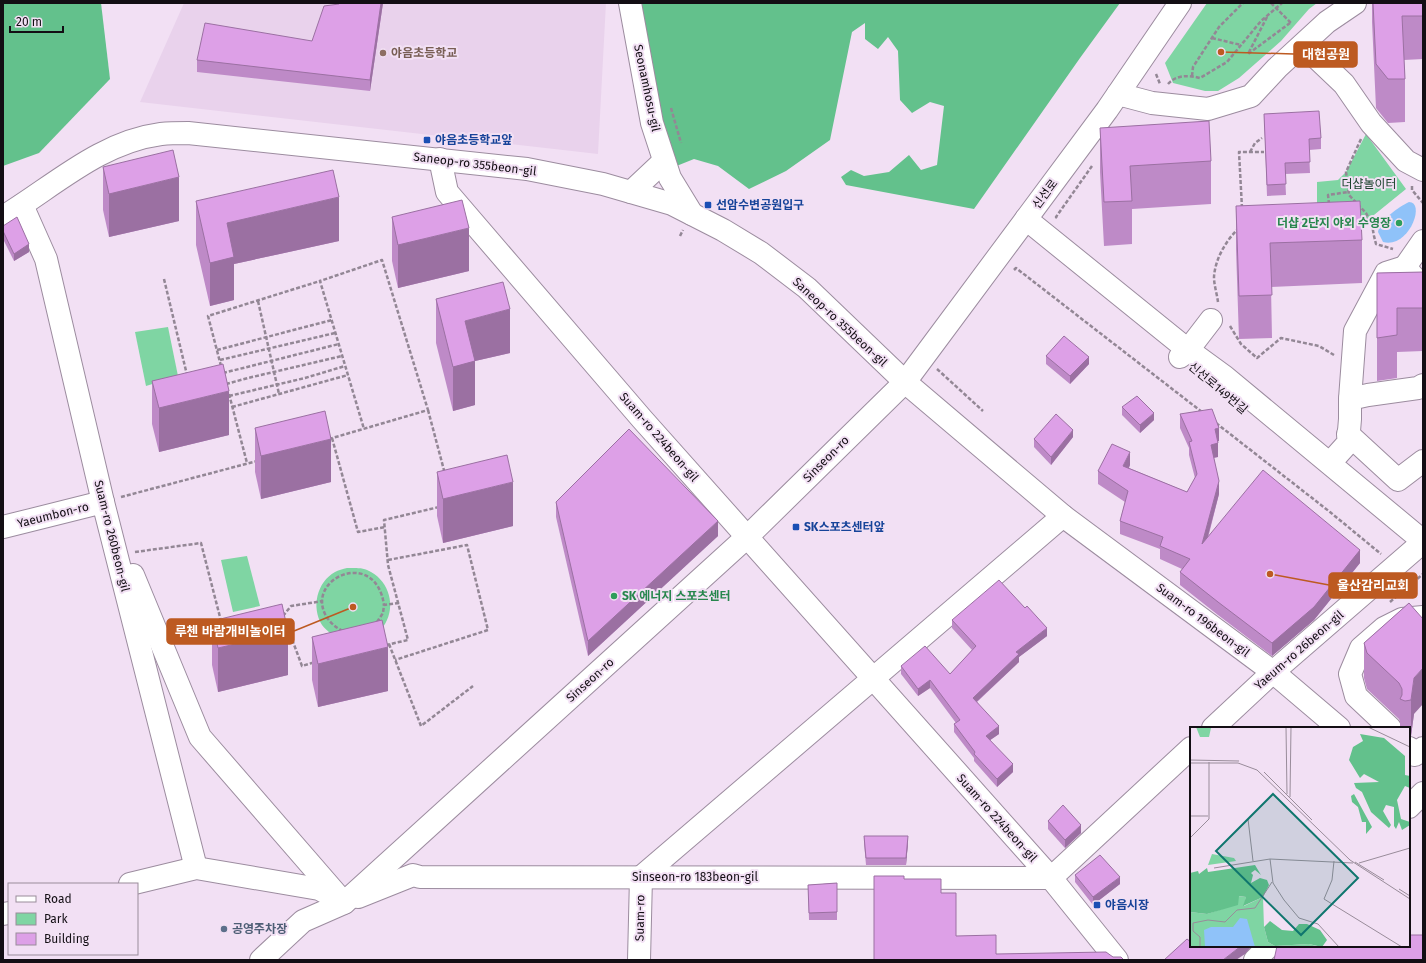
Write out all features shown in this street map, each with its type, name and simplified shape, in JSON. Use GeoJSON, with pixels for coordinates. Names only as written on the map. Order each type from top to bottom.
{"type":"FeatureCollection","features":[{"type":"Feature","properties":{"kind":"street","name":"Seonamhosu-gil"},"geometry":{"type":"LineString","coordinates":[[630,3],[652,123],[670,178],[692,214]]}},
{"type":"Feature","properties":{"kind":"street","name":"신선로"},"geometry":{"type":"LineString","coordinates":[[905,382],[1118,94],[1180,3]]}},
{"type":"Feature","properties":{"kind":"street"},"geometry":{"type":"LineString","coordinates":[[1118,94],[1152,103],[1208,109],[1251,96],[1277,68],[1299,36],[1327,22],[1355,3]]}},
{"type":"Feature","properties":{"kind":"street"},"geometry":{"type":"LineString","coordinates":[[1299,36],[1344,84],[1371,123],[1406,161],[1423,170]]}},
{"type":"Feature","properties":{"kind":"street","name":"Saneop-ro 355beon-gil"},"geometry":{"type":"LineString","coordinates":[[3,217],[22,206],[78,166],[116,147],[161,134],[188,133],[440,159],[535,171],[603,184],[672,204],[723,230],[762,253],[807,288],[905,382]]}},
{"type":"Feature","properties":{"kind":"street"},"geometry":{"type":"LineString","coordinates":[[440,159],[447,192]]}},
{"type":"Feature","properties":{"kind":"street"},"geometry":{"type":"LineString","coordinates":[[631,192],[664,160]]}},
{"type":"Feature","properties":{"kind":"street"},"geometry":{"type":"LineString","coordinates":[[447,192],[472,163]]}},
{"type":"Feature","properties":{"kind":"street","name":"Suam-ro 224beon-gil"},"geometry":{"type":"LineString","coordinates":[[447,192],[642,419],[1051,878],[1117,960]]}},
{"type":"Feature","properties":{"kind":"street","name":"Suam-ro 260beon-gil"},"geometry":{"type":"LineString","coordinates":[[22,206],[46,259],[103,502],[196,868]]}},
{"type":"Feature","properties":{"kind":"street","name":"신선로149번길"},"geometry":{"type":"LineString","coordinates":[[1023,223],[1420,544]]}},
{"type":"Feature","properties":{"kind":"street"},"geometry":{"type":"LineString","coordinates":[[1330,464],[1348,443],[1355,331],[1386,273],[1401,257],[1423,241]]}},
{"type":"Feature","properties":{"kind":"street"},"geometry":{"type":"LineString","coordinates":[[1401,257],[1423,288]]}},
{"type":"Feature","properties":{"kind":"street"},"geometry":{"type":"LineString","coordinates":[[1219,316],[1184,353],[1225,377],[1330,464],[1420,544]]}},
{"type":"Feature","properties":{"kind":"street","name":"Sinseon-ro"},"geometry":{"type":"LineString","coordinates":[[261,960],[303,921],[344,903],[747,537],[905,382]]}},
{"type":"Feature","properties":{"kind":"street","name":"Suam-ro 196beon-gil"},"geometry":{"type":"LineString","coordinates":[[905,382],[1064,516],[1273,672],[1338,727]]}},
{"type":"Feature","properties":{"kind":"street"},"geometry":{"type":"LineString","coordinates":[[1350,399],[1420,387]]}},
{"type":"Feature","properties":{"kind":"street"},"geometry":{"type":"LineString","coordinates":[[1348,434],[1398,480],[1423,461]]}},
{"type":"Feature","properties":{"kind":"street"},"geometry":{"type":"LineString","coordinates":[[103,502],[200,737],[344,903]]}},
{"type":"Feature","properties":{"kind":"street","name":"Yaeumbon-ro"},"geometry":{"type":"LineString","coordinates":[[3,527],[103,502]]}},
{"type":"Feature","properties":{"kind":"street"},"geometry":{"type":"LineString","coordinates":[[641,877],[1064,516]]}},
{"type":"Feature","properties":{"kind":"street","name":"Yaeum-ro 26beon-gil"},"geometry":{"type":"LineString","coordinates":[[1214,727],[1273,672],[1420,544]]}},
{"type":"Feature","properties":{"kind":"street"},"geometry":{"type":"LineString","coordinates":[[1389,727],[1356,696],[1350,674],[1362,648],[1384,628],[1402,619],[1423,616]]}},
{"type":"Feature","properties":{"kind":"street"},"geometry":{"type":"LineString","coordinates":[[1410,749],[1415,755],[1423,748]]}},
{"type":"Feature","properties":{"kind":"street"},"geometry":{"type":"LineString","coordinates":[[1051,878],[1190,749]]}},
{"type":"Feature","properties":{"kind":"street"},"geometry":{"type":"LineString","coordinates":[[134,883],[196,868],[319,889],[344,903]]}},
{"type":"Feature","properties":{"kind":"street","name":"Sinseon-ro 183beon-gil"},"geometry":{"type":"LineString","coordinates":[[344,903],[413,875],[420,878],[1051,878]]}},
{"type":"Feature","properties":{"kind":"street","name":"Suam-ro"},"geometry":{"type":"LineString","coordinates":[[639,960],[641,877]]}},
{"type":"Feature","properties":{"kind":"street"},"geometry":{"type":"LineString","coordinates":[[1255,960],[1268,947]]}},
{"type":"Feature","properties":{"kind":"path"},"geometry":{"type":"LineString","coordinates":[[1192,76],[1193,67],[1219,27],[1242,3]]}},
{"type":"Feature","properties":{"kind":"path"},"geometry":{"type":"LineString","coordinates":[[1271,3],[1290,23],[1299,36]]}},
{"type":"Feature","properties":{"kind":"path"},"geometry":{"type":"LineString","coordinates":[[1152,103],[1172,80],[1188,75],[1200,78],[1227,62],[1261,21],[1282,3]]}},
{"type":"Feature","properties":{"kind":"path"},"geometry":{"type":"LineString","coordinates":[[1268,14],[1248,54],[1290,23]]}},
{"type":"Feature","properties":{"kind":"path"},"geometry":{"type":"LineString","coordinates":[[1212,38],[1241,45]]}},
{"type":"Feature","properties":{"kind":"path"},"geometry":{"type":"LineString","coordinates":[[1371,123],[1361,138],[1346,172],[1348,192],[1366,213],[1372,225],[1376,244],[1392,250],[1401,257]]}},
{"type":"Feature","properties":{"kind":"path"},"geometry":{"type":"LineString","coordinates":[[1250,152],[1255,143],[1262,138]]}},
{"type":"Feature","properties":{"kind":"path"},"geometry":{"type":"LineString","coordinates":[[460,141],[484,143]]}},
{"type":"Feature","properties":{"kind":"path"},"geometry":{"type":"LineString","coordinates":[[1242,209],[1239,152],[1264,152]]}},
{"type":"Feature","properties":{"kind":"path"},"geometry":{"type":"LineString","coordinates":[[1062,222],[1056,217],[1092,166]]}},
{"type":"Feature","properties":{"kind":"path"},"geometry":{"type":"LineString","coordinates":[[1412,190],[1423,204]]}},
{"type":"Feature","properties":{"kind":"path"},"geometry":{"type":"LineString","coordinates":[[1329,208],[1328,195],[1348,192]]}},
{"type":"Feature","properties":{"kind":"path"},"geometry":{"type":"LineString","coordinates":[[1354,220],[1369,219]]}},
{"type":"Feature","properties":{"kind":"path"},"geometry":{"type":"LineString","coordinates":[[1238,229],[1233,234],[1217,260],[1214,278],[1219,316],[1241,344],[1257,358],[1281,338],[1319,346],[1332,354]]}},
{"type":"Feature","properties":{"kind":"path"},"geometry":{"type":"LineString","coordinates":[[342,356],[226,384],[208,316],[382,260],[428,410],[446,477]]}},
{"type":"Feature","properties":{"kind":"path"},"geometry":{"type":"LineString","coordinates":[[1012,274],[1016,268],[1204,414]]}},
{"type":"Feature","properties":{"kind":"path"},"geometry":{"type":"LineString","coordinates":[[164,279],[188,378]]}},
{"type":"Feature","properties":{"kind":"path"},"geometry":{"type":"LineString","coordinates":[[320,281],[364,429]]}},
{"type":"Feature","properties":{"kind":"path"},"geometry":{"type":"LineString","coordinates":[[258,301],[279,394]]}},
{"type":"Feature","properties":{"kind":"path"},"geometry":{"type":"LineString","coordinates":[[217,350],[332,320]]}},
{"type":"Feature","properties":{"kind":"path"},"geometry":{"type":"LineString","coordinates":[[220,360],[335,333]]}},
{"type":"Feature","properties":{"kind":"path"},"geometry":{"type":"LineString","coordinates":[[223,373],[339,344]]}},
{"type":"Feature","properties":{"kind":"path"},"geometry":{"type":"LineString","coordinates":[[229,396],[277,385],[345,366]]}},
{"type":"Feature","properties":{"kind":"path"},"geometry":{"type":"LineString","coordinates":[[937,369],[983,411]]}},
{"type":"Feature","properties":{"kind":"path"},"geometry":{"type":"LineString","coordinates":[[232,406],[348,375]]}},
{"type":"Feature","properties":{"kind":"path"},"geometry":{"type":"LineString","coordinates":[[228,392],[247,463]]}},
{"type":"Feature","properties":{"kind":"path"},"geometry":{"type":"LineString","coordinates":[[325,440],[428,410]]}},
{"type":"Feature","properties":{"kind":"path"},"geometry":{"type":"LineString","coordinates":[[1211,419],[1330,512],[1395,566]]}},
{"type":"Feature","properties":{"kind":"path"},"geometry":{"type":"LineString","coordinates":[[332,438],[358,532],[385,527]]}},
{"type":"Feature","properties":{"kind":"path"},"geometry":{"type":"LineString","coordinates":[[103,502],[259,460]]}},
{"type":"Feature","properties":{"kind":"path"},"geometry":{"type":"LineString","coordinates":[[382,646],[408,640],[388,560],[384,520],[438,507],[443,501]]}},
{"type":"Feature","properties":{"kind":"path"},"geometry":{"type":"LineString","coordinates":[[124,554],[201,543],[222,626]]}},
{"type":"Feature","properties":{"kind":"path"},"geometry":{"type":"LineString","coordinates":[[388,560],[466,545],[488,630],[395,660]]}},
{"type":"Feature","properties":{"kind":"path"},"geometry":{"type":"LineString","coordinates":[[346,632],[330,622],[324,612],[324,594],[332,582],[341,575],[354,572],[367,577],[377,585],[382,596],[384,605],[381,617],[374,626]]}},
{"type":"Feature","properties":{"kind":"path"},"geometry":{"type":"LineString","coordinates":[[276,617],[283,616],[291,606],[323,602]]}},
{"type":"Feature","properties":{"kind":"path"},"geometry":{"type":"LineString","coordinates":[[384,605],[398,603]]}},
{"type":"Feature","properties":{"kind":"path"},"geometry":{"type":"LineString","coordinates":[[283,616],[302,666],[316,662]]}},
{"type":"Feature","properties":{"kind":"path"},"geometry":{"type":"LineString","coordinates":[[389,644],[421,726],[473,686]]}},
{"type":"Feature","properties":{"kind":"shaded area","name":"야음초등학교"},"geometry":{"type":"Polygon","coordinates":[[[184,3],[606,3],[598,154],[140,102],[184,3]]]}},
{"type":"Feature","properties":{"kind":"green space"},"geometry":{"type":"Polygon","coordinates":[[[3,3],[101,3],[110,79],[39,153],[3,166],[3,3]]]}},
{"type":"Feature","properties":{"kind":"green space"},"geometry":{"type":"Polygon","coordinates":[[[636,3],[1120,3],[974,209],[846,185],[841,177],[851,170],[864,176],[889,172],[909,155],[921,170],[937,165],[944,106],[930,102],[912,113],[900,100],[898,51],[888,37],[878,49],[865,39],[865,23],[852,32],[830,140],[786,171],[749,189],[718,166],[694,159],[669,169],[636,3]]]}},
{"type":"Feature","properties":{"kind":"green space"},"geometry":{"type":"Polygon","coordinates":[[[1207,3],[1317,3],[1309,9],[1281,41],[1239,78],[1218,91],[1205,91],[1173,83],[1165,63],[1207,3]]]}},
{"type":"Feature","properties":{"kind":"green space","name":"더샵놀이터"},"geometry":{"type":"Polygon","coordinates":[[[1366,134],[1406,189],[1369,219],[1317,221],[1317,182],[1338,180],[1346,172],[1366,134]]]}},
{"type":"Feature","properties":{"kind":"green space"},"geometry":{"type":"Polygon","coordinates":[[[168,327],[178,376],[146,386],[135,332],[168,327]]]}},
{"type":"Feature","properties":{"kind":"green space"},"geometry":{"type":"Polygon","coordinates":[[[247,556],[260,606],[233,612],[221,560],[247,556]]]}},
{"type":"Feature","properties":{"kind":"green space"},"geometry":{"type":"Polygon","coordinates":[[[347,568],[368,570],[377,576],[386,588],[389,595],[390,610],[385,624],[376,633],[331,634],[323,626],[319,618],[317,603],[320,588],[329,576],[336,571],[347,568]]]}},
{"type":"Feature","properties":{"kind":"water","name":"더샵 2단지 야외 수영장"},"geometry":{"type":"Polygon","coordinates":[[[1409,202],[1414,204],[1416,209],[1412,225],[1400,239],[1392,242],[1383,242],[1378,232],[1379,227],[1395,211],[1409,202]]]}},
{"type":"Feature","properties":{"kind":"building"},"geometry":{"type":"Polygon","coordinates":[[[339,3],[381,3],[370,80],[197,60],[205,23],[312,41],[324,6],[339,3]]]}},
{"type":"Feature","properties":{"kind":"building"},"geometry":{"type":"Polygon","coordinates":[[[1373,3],[1423,3],[1423,16],[1402,16],[1405,79],[1388,79],[1376,64],[1373,3]]]}},
{"type":"Feature","properties":{"kind":"building"},"geometry":{"type":"Polygon","coordinates":[[[1319,111],[1321,138],[1309,139],[1310,162],[1285,163],[1286,184],[1267,185],[1264,114],[1319,111]]]}},
{"type":"Feature","properties":{"kind":"building"},"geometry":{"type":"Polygon","coordinates":[[[1209,121],[1211,161],[1130,166],[1132,201],[1104,202],[1100,128],[1209,121]]]}},
{"type":"Feature","properties":{"kind":"building"},"geometry":{"type":"Polygon","coordinates":[[[173,150],[179,177],[109,194],[103,167],[173,150]]]}},
{"type":"Feature","properties":{"kind":"building"},"geometry":{"type":"Polygon","coordinates":[[[333,170],[339,197],[227,223],[234,257],[210,263],[196,201],[333,170]]]}},
{"type":"Feature","properties":{"kind":"building"},"geometry":{"type":"Polygon","coordinates":[[[462,200],[469,228],[398,245],[392,217],[462,200]]]}},
{"type":"Feature","properties":{"kind":"building"},"geometry":{"type":"Polygon","coordinates":[[[1360,201],[1362,240],[1270,243],[1272,295],[1239,296],[1236,206],[1360,201]]]}},
{"type":"Feature","properties":{"kind":"building"},"geometry":{"type":"Polygon","coordinates":[[[17,217],[29,244],[14,254],[3,231],[3,226],[17,217]]]}},
{"type":"Feature","properties":{"kind":"building"},"geometry":{"type":"Polygon","coordinates":[[[1423,272],[1423,308],[1397,308],[1397,335],[1377,338],[1377,273],[1423,272]]]}},
{"type":"Feature","properties":{"kind":"building"},"geometry":{"type":"Polygon","coordinates":[[[503,282],[510,309],[465,321],[475,361],[453,367],[436,299],[503,282]]]}},
{"type":"Feature","properties":{"kind":"building"},"geometry":{"type":"Polygon","coordinates":[[[1064,336],[1089,357],[1070,376],[1046,356],[1064,336]]]}},
{"type":"Feature","properties":{"kind":"building"},"geometry":{"type":"Polygon","coordinates":[[[223,364],[229,391],[159,408],[152,381],[223,364]]]}},
{"type":"Feature","properties":{"kind":"building"},"geometry":{"type":"Polygon","coordinates":[[[1137,396],[1154,413],[1140,425],[1122,407],[1137,396]]]}},
{"type":"Feature","properties":{"kind":"building"},"geometry":{"type":"Polygon","coordinates":[[[1212,409],[1219,428],[1215,429],[1218,443],[1211,445],[1219,481],[1202,544],[1263,470],[1360,550],[1314,607],[1272,643],[1180,572],[1190,559],[1160,546],[1163,537],[1120,521],[1128,491],[1098,471],[1112,444],[1130,452],[1123,466],[1187,492],[1197,474],[1189,442],[1192,441],[1180,414],[1212,409]]]}},
{"type":"Feature","properties":{"kind":"building"},"geometry":{"type":"Polygon","coordinates":[[[325,411],[331,439],[261,456],[255,428],[325,411]]]}},
{"type":"Feature","properties":{"kind":"building"},"geometry":{"type":"Polygon","coordinates":[[[1056,414],[1073,430],[1051,457],[1034,439],[1056,414]]]}},
{"type":"Feature","properties":{"kind":"building","name":"SK 에너지 스포츠센터"},"geometry":{"type":"Polygon","coordinates":[[[629,429],[718,521],[588,641],[556,502],[629,429]]]}},
{"type":"Feature","properties":{"kind":"building"},"geometry":{"type":"Polygon","coordinates":[[[507,455],[513,482],[443,499],[437,472],[507,455]]]}},
{"type":"Feature","properties":{"kind":"building"},"geometry":{"type":"Polygon","coordinates":[[[999,580],[1025,608],[1027,606],[1047,628],[1016,652],[1019,654],[973,698],[999,726],[986,736],[1013,764],[997,779],[974,754],[975,752],[954,724],[960,720],[930,680],[918,689],[901,666],[925,646],[950,674],[976,646],[952,620],[999,580]]]}},
{"type":"Feature","properties":{"kind":"building"},"geometry":{"type":"Polygon","coordinates":[[[1409,603],[1423,619],[1423,668],[1414,678],[1411,700],[1405,701],[1400,699],[1402,689],[1399,683],[1367,653],[1364,643],[1409,603]]]}},
{"type":"Feature","properties":{"kind":"building"},"geometry":{"type":"Polygon","coordinates":[[[282,604],[288,632],[218,648],[212,621],[282,604]]]}},
{"type":"Feature","properties":{"kind":"building"},"geometry":{"type":"Polygon","coordinates":[[[382,620],[388,647],[318,664],[312,637],[382,620]]]}},
{"type":"Feature","properties":{"kind":"building"},"geometry":{"type":"Polygon","coordinates":[[[1063,805],[1081,825],[1065,840],[1048,821],[1063,805]]]}},
{"type":"Feature","properties":{"kind":"building"},"geometry":{"type":"Polygon","coordinates":[[[864,836],[908,836],[906,858],[866,858],[864,836]]]}},
{"type":"Feature","properties":{"kind":"building"},"geometry":{"type":"Polygon","coordinates":[[[1100,855],[1120,877],[1093,897],[1075,875],[1100,855]]]}},
{"type":"Feature","properties":{"kind":"building"},"geometry":{"type":"Polygon","coordinates":[[[874,876],[904,876],[904,879],[941,879],[941,893],[956,893],[956,936],[996,935],[996,954],[1106,952],[1113,957],[1121,957],[1124,960],[874,960],[874,876]]]}},
{"type":"Feature","properties":{"kind":"building"},"geometry":{"type":"Polygon","coordinates":[[[837,883],[837,912],[809,913],[808,885],[837,883]]]}},
{"type":"Feature","properties":{"kind":"building"},"geometry":{"type":"Polygon","coordinates":[[[1410,935],[1423,935],[1423,960],[1274,960],[1277,947],[1410,947],[1410,935]]]}},
{"type":"Feature","properties":{"kind":"building"},"geometry":{"type":"Polygon","coordinates":[[[1187,939],[1190,941],[1190,947],[1240,947],[1223,960],[1164,960],[1187,939]]]}},
{"type":"Feature","properties":{"kind":"place","name":"대현공원"},"geometry":{"type":"Point","coordinates":[1221,52]}},
{"type":"Feature","properties":{"kind":"place","name":"야음초등학교"},"geometry":{"type":"Point","coordinates":[383,53]}},
{"type":"Feature","properties":{"kind":"place","name":"야음초등학교앞"},"geometry":{"type":"Point","coordinates":[427,140]}},
{"type":"Feature","properties":{"kind":"place","name":"선암수변공원입구"},"geometry":{"type":"Point","coordinates":[708,205]}},
{"type":"Feature","properties":{"kind":"place","name":"더샵 2단지 야외 수영장"},"geometry":{"type":"Point","coordinates":[1399,223]}},
{"type":"Feature","properties":{"kind":"place","name":"SK스포츠센터앞"},"geometry":{"type":"Point","coordinates":[796,527]}},
{"type":"Feature","properties":{"kind":"place","name":"울산감리교회"},"geometry":{"type":"Point","coordinates":[1270,574]}},
{"type":"Feature","properties":{"kind":"place","name":"SK 에너지 스포츠센터"},"geometry":{"type":"Point","coordinates":[614,596]}},
{"type":"Feature","properties":{"kind":"place","name":"루첸 바람개비놀이터"},"geometry":{"type":"Point","coordinates":[353,607]}},
{"type":"Feature","properties":{"kind":"place","name":"야음시장"},"geometry":{"type":"Point","coordinates":[1097,905]}},
{"type":"Feature","properties":{"kind":"place","name":"공영주차장"},"geometry":{"type":"Point","coordinates":[224,929]}}]}
